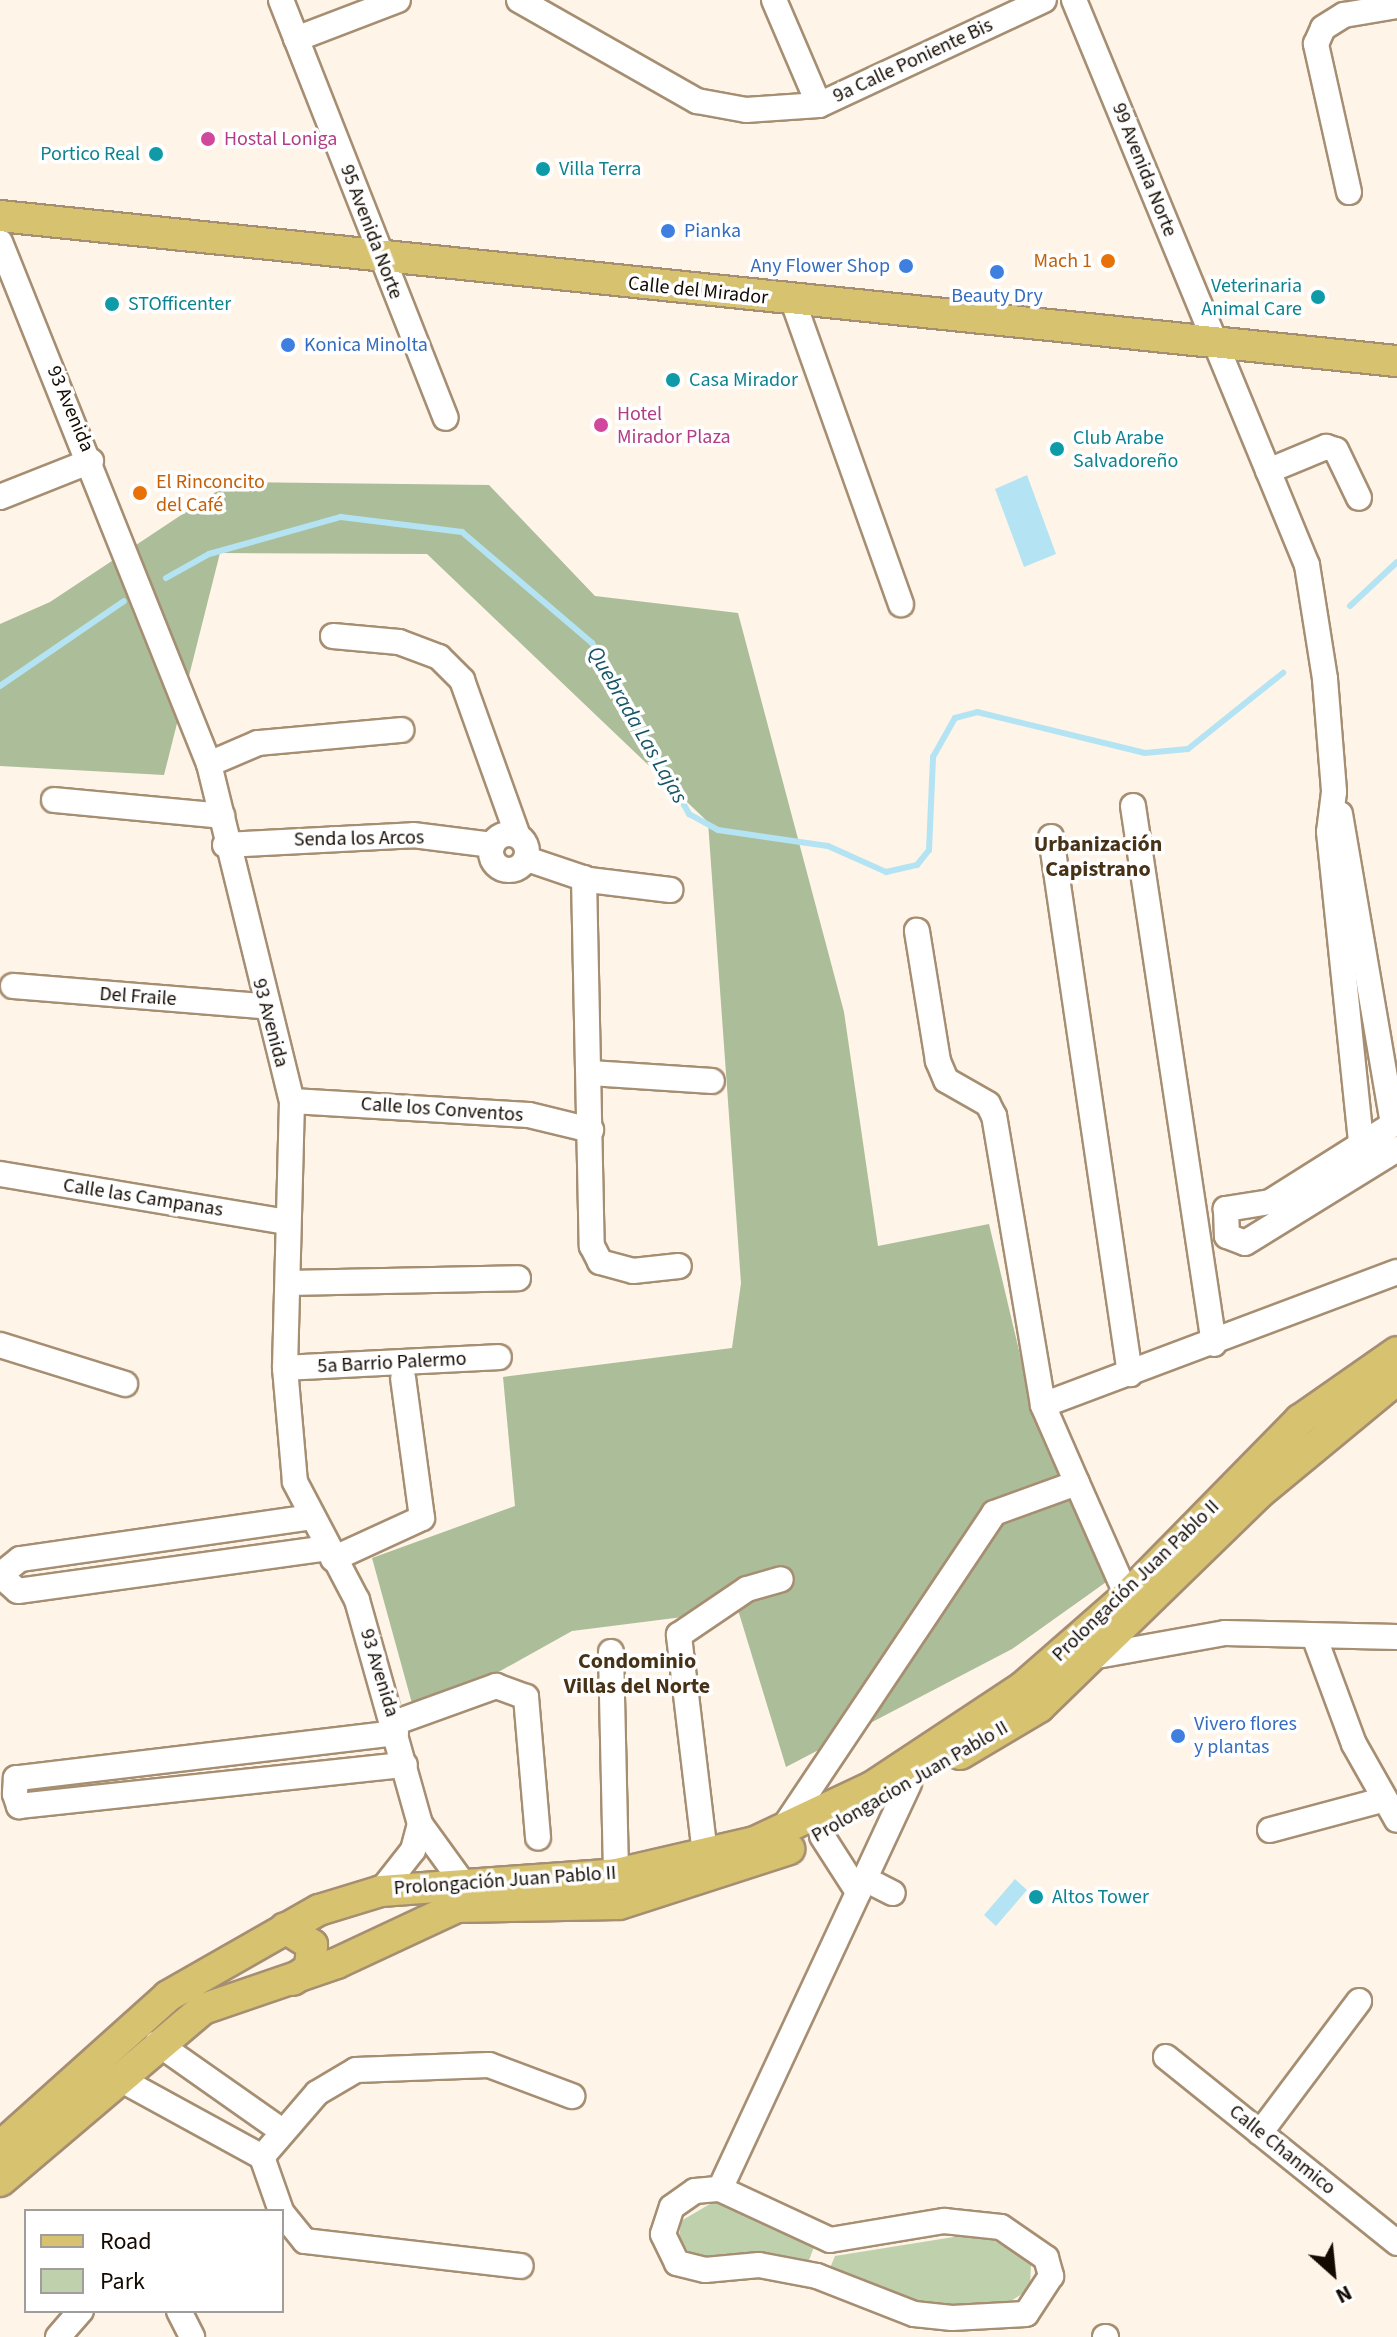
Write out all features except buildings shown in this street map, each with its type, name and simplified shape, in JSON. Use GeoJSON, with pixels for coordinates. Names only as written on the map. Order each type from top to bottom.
{"type":"FeatureCollection","features":[{"type":"Feature","properties":{"kind":"main road","name":"Calle del Mirador"},"geometry":{"type":"LineString","coordinates":[[0,204],[793,301],[1397,348]]}},
{"type":"Feature","properties":{"kind":"main road","name":"Calle del Mirador"},"geometry":{"type":"LineString","coordinates":[[0,216],[377,249],[1212,335],[1397,361]]}},
{"type":"Feature","properties":{"kind":"main road","name":"Prolongación Juan Pablo II"},"geometry":{"type":"LineString","coordinates":[[0,2147],[150,2010],[285,1928],[381,1891],[462,1882],[616,1874],[705,1854],[779,1834],[928,1755],[1023,1687],[1127,1596],[1300,1420],[1397,1352]]}},
{"type":"Feature","properties":{"kind":"main road","name":"Prolongacion Juan Pablo II"},"geometry":{"type":"LineString","coordinates":[[0,2181],[157,2043],[203,2009],[287,1982],[446,1910],[619,1904],[822,1836],[1039,1707],[1097,1656],[1258,1494],[1397,1379]]}},
{"type":"Feature","properties":{"kind":"main road"},"geometry":{"type":"LineString","coordinates":[[285,1928],[306,1936],[314,1957],[302,1976],[287,1982]]}},
{"type":"Feature","properties":{"kind":"street","name":"95 Avenida Norte"},"geometry":{"type":"LineString","coordinates":[[281,0],[446,418]]}},
{"type":"Feature","properties":{"kind":"street"},"geometry":{"type":"LineString","coordinates":[[296,39],[398,0]]}},
{"type":"Feature","properties":{"kind":"street"},"geometry":{"type":"LineString","coordinates":[[774,0],[819,105]]}},
{"type":"Feature","properties":{"kind":"street","name":"9a Calle Poniente Bis"},"geometry":{"type":"LineString","coordinates":[[525,1],[697,101],[746,110],[819,105],[1044,0]]}},
{"type":"Feature","properties":{"kind":"street","name":"99 Avenida Norte"},"geometry":{"type":"LineString","coordinates":[[1074,0],[1307,565],[1334,792]]}},
{"type":"Feature","properties":{"kind":"street"},"geometry":{"type":"LineString","coordinates":[[1349,192],[1316,44],[1323,28],[1344,15],[1397,6]]}},
{"type":"Feature","properties":{"kind":"street","name":"93 Avenida"},"geometry":{"type":"LineString","coordinates":[[0,242],[91,461],[209,764],[264,1006],[292,1101],[286,1222],[288,1283],[285,1368],[295,1482],[329,1554],[357,1600],[420,1824],[462,1882]]}},
{"type":"Feature","properties":{"kind":"street"},"geometry":{"type":"LineString","coordinates":[[793,301],[901,604]]}},
{"type":"Feature","properties":{"kind":"street"},"geometry":{"type":"LineString","coordinates":[[1268,471],[1326,447],[1336,450],[1359,498]]}},
{"type":"Feature","properties":{"kind":"street"},"geometry":{"type":"LineString","coordinates":[[0,497],[91,461]]}},
{"type":"Feature","properties":{"kind":"street"},"geometry":{"type":"LineString","coordinates":[[333,636],[399,642],[439,657],[462,680],[517,834],[527,845],[527,859]]}},
{"type":"Feature","properties":{"kind":"street"},"geometry":{"type":"LineString","coordinates":[[209,764],[258,743],[401,730]]}},
{"type":"Feature","properties":{"kind":"street"},"geometry":{"type":"LineString","coordinates":[[1334,792],[1395,1123],[1361,1140],[1270,1202],[1226,1209],[1227,1236],[1245,1243],[1397,1149]]}},
{"type":"Feature","properties":{"kind":"street"},"geometry":{"type":"LineString","coordinates":[[1334,792],[1329,832],[1361,1140]]}},
{"type":"Feature","properties":{"kind":"street"},"geometry":{"type":"LineString","coordinates":[[54,800],[222,816]]}},
{"type":"Feature","properties":{"kind":"street"},"geometry":{"type":"LineString","coordinates":[[1133,806],[1214,1344]]}},
{"type":"Feature","properties":{"kind":"street"},"geometry":{"type":"LineString","coordinates":[[517,834],[492,845],[502,869],[527,859],[584,878],[670,890]]}},
{"type":"Feature","properties":{"kind":"street","name":"Senda los Arcos"},"geometry":{"type":"LineString","coordinates":[[225,845],[413,835],[492,845]]}},
{"type":"Feature","properties":{"kind":"street"},"geometry":{"type":"LineString","coordinates":[[1051,837],[1130,1374]]}},
{"type":"Feature","properties":{"kind":"street"},"geometry":{"type":"LineString","coordinates":[[584,878],[591,1073],[589,1212],[600,1262],[633,1271],[679,1266]]}},
{"type":"Feature","properties":{"kind":"street"},"geometry":{"type":"LineString","coordinates":[[917,931],[938,1061],[946,1080],[988,1104],[994,1116],[1043,1405],[1127,1596]]}},
{"type":"Feature","properties":{"kind":"street","name":"Del Fraile"},"geometry":{"type":"LineString","coordinates":[[13,986],[264,1006]]}},
{"type":"Feature","properties":{"kind":"street"},"geometry":{"type":"LineString","coordinates":[[591,1073],[712,1081]]}},
{"type":"Feature","properties":{"kind":"street","name":"Calle los Conventos"},"geometry":{"type":"LineString","coordinates":[[292,1101],[529,1115],[591,1130]]}},
{"type":"Feature","properties":{"kind":"street","name":"Calle las Campanas"},"geometry":{"type":"LineString","coordinates":[[0,1174],[286,1222]]}},
{"type":"Feature","properties":{"kind":"street"},"geometry":{"type":"LineString","coordinates":[[1043,1405],[1214,1344],[1397,1272]]}},
{"type":"Feature","properties":{"kind":"street"},"geometry":{"type":"LineString","coordinates":[[288,1283],[518,1278]]}},
{"type":"Feature","properties":{"kind":"street"},"geometry":{"type":"LineString","coordinates":[[0,1345],[125,1384]]}},
{"type":"Feature","properties":{"kind":"street","name":"5a Barrio Palermo"},"geometry":{"type":"LineString","coordinates":[[285,1368],[499,1357]]}},
{"type":"Feature","properties":{"kind":"street"},"geometry":{"type":"LineString","coordinates":[[312,1517],[20,1559],[0,1575],[18,1591],[329,1554],[422,1518],[403,1378]]}},
{"type":"Feature","properties":{"kind":"street"},"geometry":{"type":"LineString","coordinates":[[779,1834],[994,1513],[1077,1483]]}},
{"type":"Feature","properties":{"kind":"street"},"geometry":{"type":"LineString","coordinates":[[705,1854],[679,1635],[747,1589],[781,1579]]}},
{"type":"Feature","properties":{"kind":"street"},"geometry":{"type":"LineString","coordinates":[[1097,1656],[1178,1636],[1397,1637]]}},
{"type":"Feature","properties":{"kind":"street"},"geometry":{"type":"LineString","coordinates":[[1314,1636],[1382,1800],[1397,1820]]}},
{"type":"Feature","properties":{"kind":"street"},"geometry":{"type":"LineString","coordinates":[[611,1652],[616,1874]]}},
{"type":"Feature","properties":{"kind":"street"},"geometry":{"type":"LineString","coordinates":[[405,1765],[19,1806],[15,1794],[16,1778],[395,1728],[496,1686],[526,1697],[538,1837]]}},
{"type":"Feature","properties":{"kind":"street"},"geometry":{"type":"LineString","coordinates":[[720,2189],[909,1784]]}},
{"type":"Feature","properties":{"kind":"street"},"geometry":{"type":"LineString","coordinates":[[1270,1830],[1382,1800]]}},
{"type":"Feature","properties":{"kind":"street"},"geometry":{"type":"LineString","coordinates":[[381,1891],[400,1872],[420,1824]]}},
{"type":"Feature","properties":{"kind":"street"},"geometry":{"type":"LineString","coordinates":[[822,1836],[862,1885],[893,1893]]}},
{"type":"Feature","properties":{"kind":"street"},"geometry":{"type":"LineString","coordinates":[[1260,2133],[1359,2001]]}},
{"type":"Feature","properties":{"kind":"street"},"geometry":{"type":"LineString","coordinates":[[157,2043],[281,2130]]}},
{"type":"Feature","properties":{"kind":"street","name":"Calle Chanmico"},"geometry":{"type":"LineString","coordinates":[[1166,2057],[1397,2243]]}},
{"type":"Feature","properties":{"kind":"street"},"geometry":{"type":"LineString","coordinates":[[262,2157],[281,2130],[317,2093],[356,2070],[400,2063],[489,2065],[572,2096]]}},
{"type":"Feature","properties":{"kind":"street"},"geometry":{"type":"LineString","coordinates":[[118,2078],[262,2157],[280,2209]]}},
{"type":"Feature","properties":{"kind":"street"},"geometry":{"type":"LineString","coordinates":[[720,2189],[830,2240],[967,2221],[1023,2236],[1046,2258],[1051,2276],[1026,2314],[993,2320],[914,2314],[817,2276],[759,2265],[705,2270],[677,2263],[663,2234],[672,2207],[695,2191],[720,2189]]}},
{"type":"Feature","properties":{"kind":"street"},"geometry":{"type":"LineString","coordinates":[[284,2216],[305,2241],[521,2266]]}},
{"type":"Feature","properties":{"kind":"street"},"geometry":{"type":"LineString","coordinates":[[817,2276],[830,2240]]}},
{"type":"Feature","properties":{"kind":"street"},"geometry":{"type":"LineString","coordinates":[[58,2337],[79,2313]]}},
{"type":"Feature","properties":{"kind":"street"},"geometry":{"type":"LineString","coordinates":[[180,2313],[192,2337]]}},
{"type":"Feature","properties":{"kind":"green space"},"geometry":{"type":"Polygon","coordinates":[[[231,482],[489,485],[595,596],[738,613],[844,1012],[878,1246],[989,1224],[1026,1380],[1109,1580],[1012,1649],[786,1767],[738,1610],[572,1631],[416,1718],[372,1558],[515,1506],[503,1377],[732,1348],[741,1283],[708,822],[427,554],[220,553],[164,775],[0,766],[0,624],[50,602],[231,482]]]}},
{"type":"Feature","properties":{"kind":"green space"},"geometry":{"type":"Polygon","coordinates":[[[715,2201],[814,2247],[808,2263],[761,2254],[691,2256],[679,2237],[681,2221],[715,2201]]]}},
{"type":"Feature","properties":{"kind":"green space"},"geometry":{"type":"Polygon","coordinates":[[[960,2236],[993,2240],[1031,2263],[1030,2289],[998,2309],[933,2309],[875,2293],[830,2268],[835,2256],[960,2236]]]}},
{"type":"Feature","properties":{"kind":"water"},"geometry":{"type":"Polygon","coordinates":[[[1027,475],[1056,554],[1024,567],[995,489],[1027,475]]]}},
{"type":"Feature","properties":{"kind":"water"},"geometry":{"type":"Polygon","coordinates":[[[1015,1879],[1027,1890],[996,1926],[984,1915],[1015,1879]]]}},
{"type":"Feature","properties":{"kind":"waterway","name":"Quebrada Las Lajas"},"geometry":{"type":"LineString","coordinates":[[166,578],[209,554],[341,517],[462,532],[592,643],[689,814],[718,830],[828,846],[886,872],[917,865],[929,850],[933,757],[955,718],[977,712],[1145,753],[1188,749],[1283,673]]}},
{"type":"Feature","properties":{"kind":"waterway","name":"Quebrada Las Lajas"},"geometry":{"type":"LineString","coordinates":[[1350,606],[1397,562]]}},
{"type":"Feature","properties":{"kind":"waterway","name":"Quebrada Las Lajas"},"geometry":{"type":"LineString","coordinates":[[0,686],[124,601]]}},
{"type":"Feature","properties":{"kind":"place","name":"Hostal Loniga"},"geometry":{"type":"Point","coordinates":[208,139]}},
{"type":"Feature","properties":{"kind":"place","name":"Portico Real"},"geometry":{"type":"Point","coordinates":[156,154]}},
{"type":"Feature","properties":{"kind":"place","name":"Villa Terra"},"geometry":{"type":"Point","coordinates":[543,169]}},
{"type":"Feature","properties":{"kind":"place","name":"Pianka"},"geometry":{"type":"Point","coordinates":[668,231]}},
{"type":"Feature","properties":{"kind":"place","name":"Mach 1"},"geometry":{"type":"Point","coordinates":[1108,261]}},
{"type":"Feature","properties":{"kind":"place","name":"Any Flower Shop"},"geometry":{"type":"Point","coordinates":[906,266]}},
{"type":"Feature","properties":{"kind":"place","name":"Beauty Dry"},"geometry":{"type":"Point","coordinates":[997,272]}},
{"type":"Feature","properties":{"kind":"place","name":"Veterinaria Animal Care"},"geometry":{"type":"Point","coordinates":[1318,297]}},
{"type":"Feature","properties":{"kind":"place","name":"STOfficenter"},"geometry":{"type":"Point","coordinates":[112,304]}},
{"type":"Feature","properties":{"kind":"place","name":"Konica Minolta"},"geometry":{"type":"Point","coordinates":[288,345]}},
{"type":"Feature","properties":{"kind":"place","name":"Casa Mirador"},"geometry":{"type":"Point","coordinates":[673,380]}},
{"type":"Feature","properties":{"kind":"place","name":"Hotel Mirador Plaza"},"geometry":{"type":"Point","coordinates":[601,425]}},
{"type":"Feature","properties":{"kind":"place","name":"Club Arabe Salvadoreño"},"geometry":{"type":"Point","coordinates":[1057,449]}},
{"type":"Feature","properties":{"kind":"place","name":"El Rinconcito del Café"},"geometry":{"type":"Point","coordinates":[140,493]}},
{"type":"Feature","properties":{"kind":"place","name":"Vivero flores y plantas"},"geometry":{"type":"Point","coordinates":[1178,1736]}},
{"type":"Feature","properties":{"kind":"place","name":"Altos Tower"},"geometry":{"type":"Point","coordinates":[1036,1897]}},
{"type":"Feature","properties":{"kind":"district","name":"Urbanización Capistrano"},"geometry":{"type":"Point","coordinates":[1098,856]}},
{"type":"Feature","properties":{"kind":"district","name":"Condominio Villas del Norte"},"geometry":{"type":"Point","coordinates":[637,1674]}}]}
